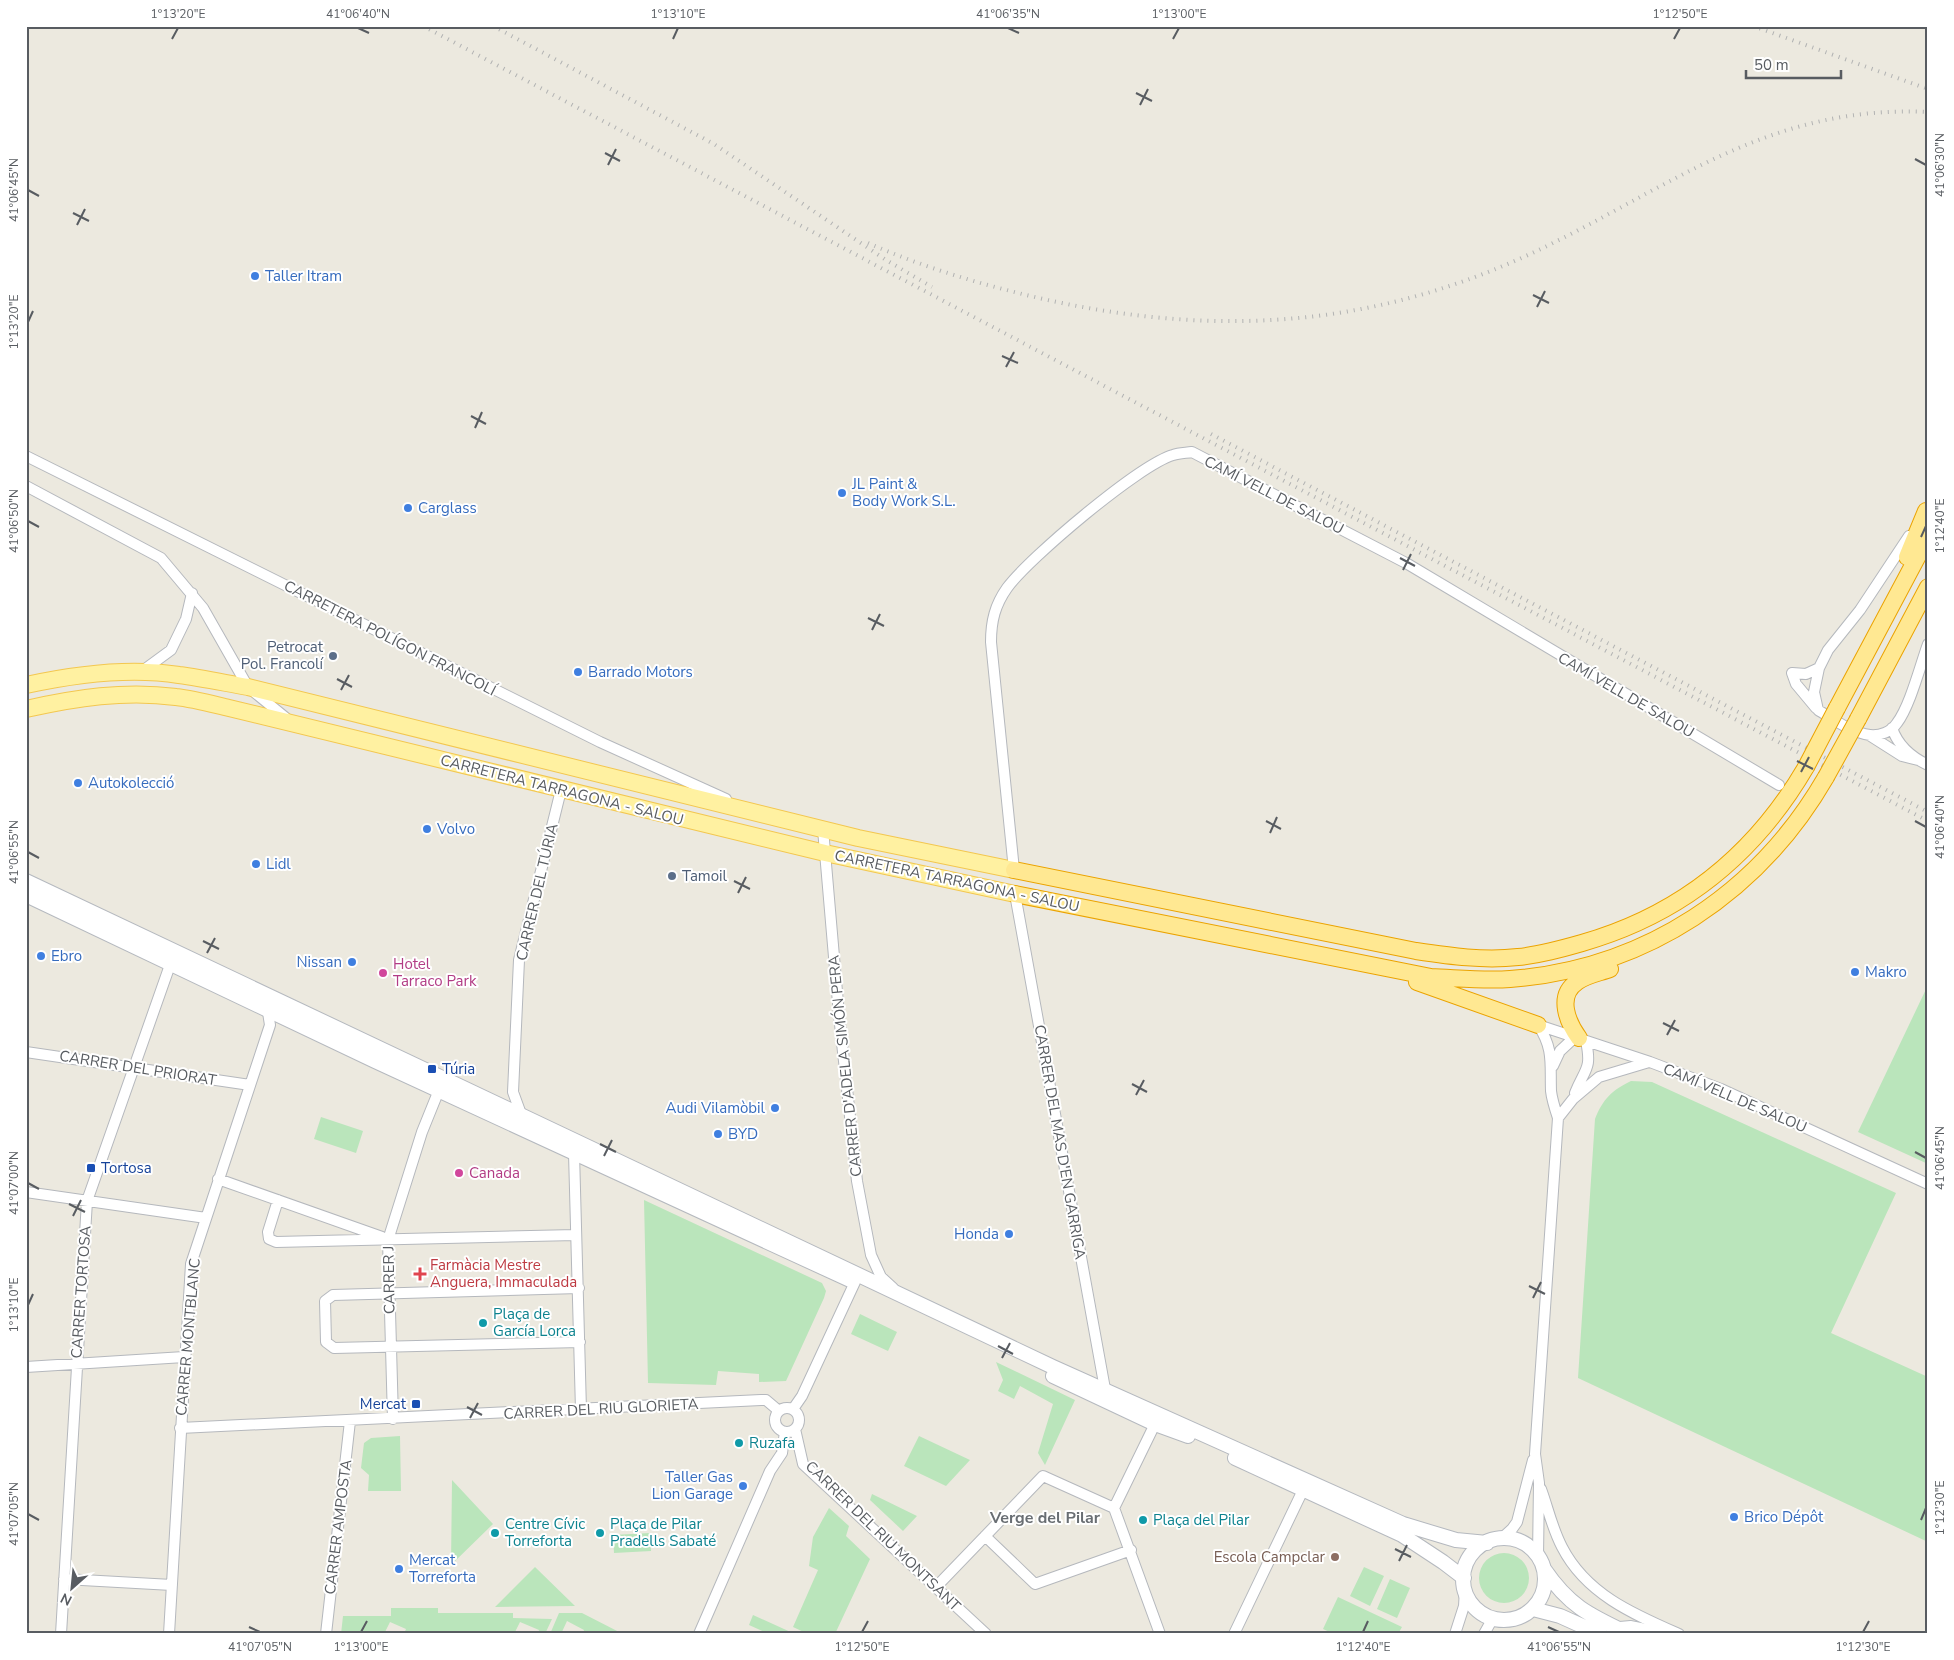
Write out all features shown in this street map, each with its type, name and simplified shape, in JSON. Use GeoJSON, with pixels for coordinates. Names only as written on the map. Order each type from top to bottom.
{"type":"FeatureCollection","features":[{"type":"Feature","properties":{"kind":"highway"},"geometry":{"type":"LineString","coordinates":[[1889,608],[1910,548],[1927,509]]}},
{"type":"Feature","properties":{"kind":"highway"},"geometry":{"type":"LineString","coordinates":[[1889,608],[1928,537]]}},
{"type":"Feature","properties":{"kind":"highway"},"geometry":{"type":"LineString","coordinates":[[1900,638],[1928,587]]}},
{"type":"Feature","properties":{"kind":"highway"},"geometry":{"type":"LineString","coordinates":[[1900,638],[1928,598]]}},
{"type":"Feature","properties":{"kind":"highway","name":"CARRETERA TARRAGONA - SALOU"},"geometry":{"type":"LineString","coordinates":[[1014,870],[1416,951],[1482,958],[1520,957],[1559,950],[1616,933],[1661,912],[1732,862],[1774,816],[1787,785],[1806,767],[1889,608]]}},
{"type":"Feature","properties":{"kind":"highway","name":"CARRETERA TARRAGONA - SALOU"},"geometry":{"type":"LineString","coordinates":[[1015,894],[1431,977],[1510,979],[1579,968],[1652,943],[1689,922],[1741,884],[1795,825],[1826,777],[1900,638]]}},
{"type":"Feature","properties":{"kind":"highway"},"geometry":{"type":"LineString","coordinates":[[1580,1038],[1571,1028],[1566,1014],[1566,998],[1573,985],[1582,979],[1626,963],[1652,943]]}},
{"type":"Feature","properties":{"kind":"highway"},"geometry":{"type":"LineString","coordinates":[[1365,964],[1538,1025]]}},
{"type":"Feature","properties":{"kind":"main road","name":"CARRETERA TARRAGONA - SALOU"},"geometry":{"type":"LineString","coordinates":[[26,685],[91,674],[141,672],[178,674],[248,688],[823,830],[1014,870]]}},
{"type":"Feature","properties":{"kind":"main road","name":"CARRETERA TARRAGONA - SALOU"},"geometry":{"type":"LineString","coordinates":[[26,709],[75,698],[136,694],[176,697],[825,853],[1015,894]]}},
{"type":"Feature","properties":{"kind":"main road"},"geometry":{"type":"LineString","coordinates":[[26,881],[898,1292],[1403,1524],[1456,1540],[1487,1543]]}},
{"type":"Feature","properties":{"kind":"main road"},"geometry":{"type":"LineString","coordinates":[[26,895],[170,965],[855,1282],[1155,1424],[1181,1432],[1402,1535],[1444,1562],[1464,1583],[1469,1599],[1479,1611],[1493,1618],[1508,1620],[1533,1609],[1543,1593],[1546,1580],[1541,1563]]}},
{"type":"Feature","properties":{"kind":"main road"},"geometry":{"type":"LineString","coordinates":[[1464,1583],[1470,1556],[1487,1543],[1501,1539],[1513,1539],[1525,1544],[1563,1595],[1584,1613],[1624,1632],[1631,1628],[1661,1634]]}},
{"type":"Feature","properties":{"kind":"main road"},"geometry":{"type":"LineString","coordinates":[[1533,1609],[1560,1616],[1600,1634]]}},
{"type":"Feature","properties":{"kind":"street","name":"CAMÍ VELL DE SALOU"},"geometry":{"type":"LineString","coordinates":[[1014,870],[990,642],[991,622],[995,610],[1007,588],[1024,570],[1078,522],[1140,473],[1173,455],[1192,452],[1406,563],[1787,785]]}},
{"type":"Feature","properties":{"kind":"street","name":"CARRETERA POLÍGON FRANCOLÍ"},"geometry":{"type":"LineString","coordinates":[[26,456],[600,742],[756,813]]}},
{"type":"Feature","properties":{"kind":"street"},"geometry":{"type":"LineString","coordinates":[[26,486],[161,558],[203,608],[248,688],[275,711],[300,727]]}},
{"type":"Feature","properties":{"kind":"street"},"geometry":{"type":"LineString","coordinates":[[1818,710],[1814,692],[1819,668],[1828,650],[1860,610],[1927,509]]}},
{"type":"Feature","properties":{"kind":"street"},"geometry":{"type":"LineString","coordinates":[[141,672],[171,650],[186,618],[192,593]]}},
{"type":"Feature","properties":{"kind":"street"},"geometry":{"type":"LineString","coordinates":[[1869,735],[1885,734],[1897,724],[1904,711],[1928,644]]}},
{"type":"Feature","properties":{"kind":"street"},"geometry":{"type":"LineString","coordinates":[[1819,668],[1806,674],[1792,673],[1796,684],[1818,710],[1842,725],[1869,735],[1902,756],[1918,760]]}},
{"type":"Feature","properties":{"kind":"street"},"geometry":{"type":"LineString","coordinates":[[1892,728],[1895,738],[1903,748],[1928,765]]}},
{"type":"Feature","properties":{"kind":"street","name":"CARRER DEL TÚRIA"},"geometry":{"type":"LineString","coordinates":[[521,1114],[513,1092],[519,960],[561,790]]}},
{"type":"Feature","properties":{"kind":"street","name":"CARRER D'ADELA SIMÓN PERA"},"geometry":{"type":"LineString","coordinates":[[823,830],[838,1015],[857,1180],[871,1255],[881,1276],[898,1292]]}},
{"type":"Feature","properties":{"kind":"street","name":"CARRER DEL MAS D'EN GARRIGA"},"geometry":{"type":"LineString","coordinates":[[1015,894],[1106,1389]]}},
{"type":"Feature","properties":{"kind":"street","name":"CARRER TORTOSA"},"geometry":{"type":"LineString","coordinates":[[62,1634],[76,1364],[87,1201],[170,965]]}},
{"type":"Feature","properties":{"kind":"street","name":"CARRER MONTBLANC"},"geometry":{"type":"LineString","coordinates":[[169,1634],[191,1264],[270,1025],[269,1011],[261,993]]}},
{"type":"Feature","properties":{"kind":"street"},"geometry":{"type":"LineString","coordinates":[[1501,1539],[1512,1530],[1517,1522],[1535,1454],[1558,1118],[1551,1092],[1551,1051],[1547,1038],[1538,1025]]}},
{"type":"Feature","properties":{"kind":"street","name":"CAMÍ VELL DE SALOU"},"geometry":{"type":"LineString","coordinates":[[1538,1025],[1650,1062],[1721,1089],[1928,1184]]}},
{"type":"Feature","properties":{"kind":"street"},"geometry":{"type":"LineString","coordinates":[[1552,1069],[1560,1050],[1580,1038],[1590,1058],[1588,1069],[1573,1099]]}},
{"type":"Feature","properties":{"kind":"street","name":"CARRER DEL PRIORAT"},"geometry":{"type":"LineString","coordinates":[[26,1052],[250,1086]]}},
{"type":"Feature","properties":{"kind":"street"},"geometry":{"type":"LineString","coordinates":[[1558,1118],[1573,1099],[1599,1076],[1650,1062]]}},
{"type":"Feature","properties":{"kind":"street","name":"CARRER J"},"geometry":{"type":"LineString","coordinates":[[393,1419],[388,1240],[422,1132],[438,1090]]}},
{"type":"Feature","properties":{"kind":"street"},"geometry":{"type":"LineString","coordinates":[[574,1153],[581,1410]]}},
{"type":"Feature","properties":{"kind":"street"},"geometry":{"type":"LineString","coordinates":[[218,1179],[388,1240]]}},
{"type":"Feature","properties":{"kind":"street"},"geometry":{"type":"LineString","coordinates":[[26,1192],[206,1218]]}},
{"type":"Feature","properties":{"kind":"street"},"geometry":{"type":"LineString","coordinates":[[278,1200],[268,1232],[270,1239],[276,1242],[576,1235]]}},
{"type":"Feature","properties":{"kind":"street"},"geometry":{"type":"LineString","coordinates":[[793,1409],[802,1396],[855,1282]]}},
{"type":"Feature","properties":{"kind":"street"},"geometry":{"type":"LineString","coordinates":[[579,1288],[333,1295],[325,1301],[326,1342],[334,1348],[580,1342]]}},
{"type":"Feature","properties":{"kind":"street"},"geometry":{"type":"LineString","coordinates":[[26,1367],[184,1357]]}},
{"type":"Feature","properties":{"kind":"street","name":"CARRER DEL RIU GLORIETA"},"geometry":{"type":"LineString","coordinates":[[180,1428],[766,1400],[779,1411]]}},
{"type":"Feature","properties":{"kind":"street"},"geometry":{"type":"LineString","coordinates":[[699,1634],[770,1471],[782,1453],[790,1430],[800,1420],[793,1409],[786,1408],[779,1411],[776,1424],[790,1430]]}},
{"type":"Feature","properties":{"kind":"street","name":"CARRER AMPOSTA"},"geometry":{"type":"LineString","coordinates":[[326,1634],[350,1421]]}},
{"type":"Feature","properties":{"kind":"street"},"geometry":{"type":"LineString","coordinates":[[1114,1508],[1155,1424]]}},
{"type":"Feature","properties":{"kind":"street","name":"CARRER DEL RIU MONTSANT"},"geometry":{"type":"LineString","coordinates":[[790,1430],[803,1464],[986,1634]]}},
{"type":"Feature","properties":{"kind":"street"},"geometry":{"type":"LineString","coordinates":[[1535,1454],[1539,1483],[1541,1563]]}},
{"type":"Feature","properties":{"kind":"street"},"geometry":{"type":"LineString","coordinates":[[936,1587],[1043,1476],[1114,1508],[1131,1550],[1160,1634]]}},
{"type":"Feature","properties":{"kind":"street"},"geometry":{"type":"LineString","coordinates":[[1539,1483],[1562,1548],[1586,1581],[1614,1602],[1679,1634]]}},
{"type":"Feature","properties":{"kind":"street"},"geometry":{"type":"LineString","coordinates":[[1234,1634],[1303,1490]]}},
{"type":"Feature","properties":{"kind":"street"},"geometry":{"type":"LineString","coordinates":[[985,1536],[1035,1584],[1131,1550]]}},
{"type":"Feature","properties":{"kind":"street"},"geometry":{"type":"LineString","coordinates":[[64,1579],[172,1585]]}},
{"type":"Feature","properties":{"kind":"street"},"geometry":{"type":"LineString","coordinates":[[1455,1634],[1464,1606],[1464,1583]]}},
{"type":"Feature","properties":{"kind":"street"},"geometry":{"type":"LineString","coordinates":[[1484,1634],[1493,1618]]}},
{"type":"Feature","properties":{"kind":"green space"},"geometry":{"type":"Polygon","coordinates":[[[1928,985],[1928,1164],[1858,1132],[1928,985]]]}},
{"type":"Feature","properties":{"kind":"green space"},"geometry":{"type":"Polygon","coordinates":[[[1631,1081],[1652,1082],[1896,1193],[1831,1333],[1928,1377],[1928,1542],[1578,1378],[1595,1119],[1601,1106],[1609,1096],[1618,1088],[1631,1081]]]}},
{"type":"Feature","properties":{"kind":"green space"},"geometry":{"type":"Polygon","coordinates":[[[321,1117],[363,1131],[356,1153],[314,1139],[321,1117]]]}},
{"type":"Feature","properties":{"kind":"green space"},"geometry":{"type":"Polygon","coordinates":[[[644,1200],[822,1283],[826,1291],[824,1298],[786,1381],[759,1382],[759,1374],[718,1371],[716,1385],[648,1383],[644,1200]]]}},
{"type":"Feature","properties":{"kind":"green space"},"geometry":{"type":"Polygon","coordinates":[[[860,1314],[897,1332],[888,1351],[851,1334],[860,1314]]]}},
{"type":"Feature","properties":{"kind":"green space"},"geometry":{"type":"Polygon","coordinates":[[[996,1362],[1075,1400],[1045,1465],[1038,1453],[1053,1404],[1020,1386],[1014,1399],[998,1391],[1003,1380],[996,1362]]]}},
{"type":"Feature","properties":{"kind":"green space"},"geometry":{"type":"Polygon","coordinates":[[[400,1436],[401,1491],[368,1491],[369,1475],[361,1468],[364,1443],[371,1438],[400,1436]]]}},
{"type":"Feature","properties":{"kind":"green space"},"geometry":{"type":"Polygon","coordinates":[[[919,1436],[970,1460],[946,1486],[904,1466],[919,1436]]]}},
{"type":"Feature","properties":{"kind":"green space"},"geometry":{"type":"Polygon","coordinates":[[[452,1480],[493,1524],[451,1565],[452,1480]]]}},
{"type":"Feature","properties":{"kind":"green space"},"geometry":{"type":"Polygon","coordinates":[[[872,1494],[917,1516],[903,1531],[870,1500],[872,1494]]]}},
{"type":"Feature","properties":{"kind":"green space"},"geometry":{"type":"Polygon","coordinates":[[[829,1508],[849,1526],[846,1536],[870,1559],[835,1634],[808,1634],[793,1627],[818,1570],[809,1566],[813,1537],[829,1508]]]}},
{"type":"Feature","properties":{"kind":"green space"},"geometry":{"type":"Polygon","coordinates":[[[650,1533],[651,1551],[614,1553],[613,1535],[650,1533]]]}},
{"type":"Feature","properties":{"kind":"green space"},"geometry":{"type":"Polygon","coordinates":[[[1499,1553],[1509,1553],[1522,1560],[1529,1573],[1529,1583],[1522,1596],[1509,1603],[1499,1603],[1490,1599],[1483,1592],[1479,1583],[1479,1573],[1483,1564],[1490,1557],[1499,1553]]]}},
{"type":"Feature","properties":{"kind":"green space"},"geometry":{"type":"Polygon","coordinates":[[[535,1567],[575,1606],[495,1607],[535,1567]]]}},
{"type":"Feature","properties":{"kind":"green space"},"geometry":{"type":"Polygon","coordinates":[[[1364,1567],[1384,1576],[1370,1606],[1350,1596],[1364,1567]]]}},
{"type":"Feature","properties":{"kind":"green space"},"geometry":{"type":"Polygon","coordinates":[[[1390,1579],[1410,1588],[1397,1618],[1377,1609],[1390,1579]]]}},
{"type":"Feature","properties":{"kind":"green space"},"geometry":{"type":"Polygon","coordinates":[[[1338,1597],[1402,1627],[1398,1634],[1334,1634],[1323,1629],[1338,1597]]]}},
{"type":"Feature","properties":{"kind":"green space"},"geometry":{"type":"Polygon","coordinates":[[[391,1608],[438,1608],[438,1613],[513,1613],[513,1618],[552,1619],[545,1634],[538,1634],[539,1630],[520,1622],[514,1634],[404,1634],[406,1629],[390,1622],[384,1634],[341,1634],[343,1616],[391,1616],[391,1608]]]}},
{"type":"Feature","properties":{"kind":"green space"},"geometry":{"type":"Polygon","coordinates":[[[559,1613],[582,1613],[623,1634],[583,1634],[584,1630],[567,1621],[561,1634],[550,1634],[559,1613]]]}},
{"type":"Feature","properties":{"kind":"green space"},"geometry":{"type":"Polygon","coordinates":[[[753,1615],[795,1634],[769,1634],[749,1625],[753,1615]]]}},
{"type":"Feature","properties":{"kind":"railway"},"geometry":{"type":"LineString","coordinates":[[423,26],[1928,821]]}},
{"type":"Feature","properties":{"kind":"railway"},"geometry":{"type":"LineString","coordinates":[[493,26],[714,144],[886,260],[932,287]]}},
{"type":"Feature","properties":{"kind":"railway"},"geometry":{"type":"LineString","coordinates":[[1753,26],[1928,89]]}},
{"type":"Feature","properties":{"kind":"railway"},"geometry":{"type":"LineString","coordinates":[[868,243],[976,282],[1043,299],[1111,312],[1177,319],[1243,321],[1307,317],[1370,307],[1433,291],[1496,269],[1559,240],[1691,170],[1779,133],[1825,120],[1874,113],[1928,112]]}},
{"type":"Feature","properties":{"kind":"railway"},"geometry":{"type":"LineString","coordinates":[[1211,434],[1928,812]]}},
{"type":"Feature","properties":{"kind":"place","name":"Taller Itram"},"geometry":{"type":"Point","coordinates":[255,276]}},
{"type":"Feature","properties":{"kind":"place","name":"JL Paint & Body Work S.L."},"geometry":{"type":"Point","coordinates":[842,493]}},
{"type":"Feature","properties":{"kind":"place","name":"Carglass"},"geometry":{"type":"Point","coordinates":[408,508]}},
{"type":"Feature","properties":{"kind":"place","name":"Petrocat Pol. Francolí"},"geometry":{"type":"Point","coordinates":[333,656]}},
{"type":"Feature","properties":{"kind":"place","name":"Barrado Motors"},"geometry":{"type":"Point","coordinates":[578,672]}},
{"type":"Feature","properties":{"kind":"place","name":"Autokolecció"},"geometry":{"type":"Point","coordinates":[78,783]}},
{"type":"Feature","properties":{"kind":"place","name":"Volvo"},"geometry":{"type":"Point","coordinates":[427,829]}},
{"type":"Feature","properties":{"kind":"place","name":"Lidl"},"geometry":{"type":"Point","coordinates":[256,864]}},
{"type":"Feature","properties":{"kind":"place","name":"Tamoil"},"geometry":{"type":"Point","coordinates":[672,876]}},
{"type":"Feature","properties":{"kind":"place","name":"Ebro"},"geometry":{"type":"Point","coordinates":[41,956]}},
{"type":"Feature","properties":{"kind":"place","name":"Nissan"},"geometry":{"type":"Point","coordinates":[352,962]}},
{"type":"Feature","properties":{"kind":"place","name":"Makro"},"geometry":{"type":"Point","coordinates":[1855,972]}},
{"type":"Feature","properties":{"kind":"place","name":"Hotel Tarraco Park"},"geometry":{"type":"Point","coordinates":[383,973]}},
{"type":"Feature","properties":{"kind":"place","name":"Túria"},"geometry":{"type":"Point","coordinates":[432,1069]}},
{"type":"Feature","properties":{"kind":"place","name":"Audi Vilamòbil"},"geometry":{"type":"Point","coordinates":[775,1108]}},
{"type":"Feature","properties":{"kind":"place","name":"BYD"},"geometry":{"type":"Point","coordinates":[718,1134]}},
{"type":"Feature","properties":{"kind":"place","name":"Tortosa"},"geometry":{"type":"Point","coordinates":[91,1168]}},
{"type":"Feature","properties":{"kind":"place","name":"Canada"},"geometry":{"type":"Point","coordinates":[459,1173]}},
{"type":"Feature","properties":{"kind":"place","name":"Honda"},"geometry":{"type":"Point","coordinates":[1009,1234]}},
{"type":"Feature","properties":{"kind":"place","name":"Farmàcia Mestre Anguera, Immaculada"},"geometry":{"type":"Point","coordinates":[420,1274]}},
{"type":"Feature","properties":{"kind":"place","name":"Plaça de García Lorca"},"geometry":{"type":"Point","coordinates":[483,1323]}},
{"type":"Feature","properties":{"kind":"place","name":"Mercat"},"geometry":{"type":"Point","coordinates":[416,1404]}},
{"type":"Feature","properties":{"kind":"place","name":"Ruzafa"},"geometry":{"type":"Point","coordinates":[739,1443]}},
{"type":"Feature","properties":{"kind":"place","name":"Taller Gas Lion Garage"},"geometry":{"type":"Point","coordinates":[743,1486]}},
{"type":"Feature","properties":{"kind":"place","name":"Brico Dépôt"},"geometry":{"type":"Point","coordinates":[1734,1517]}},
{"type":"Feature","properties":{"kind":"place","name":"Plaça del Pilar"},"geometry":{"type":"Point","coordinates":[1143,1520]}},
{"type":"Feature","properties":{"kind":"place","name":"Centre Cívic Torreforta"},"geometry":{"type":"Point","coordinates":[495,1533]}},
{"type":"Feature","properties":{"kind":"place","name":"Plaça de Pilar Pradells Sabaté"},"geometry":{"type":"Point","coordinates":[600,1533]}},
{"type":"Feature","properties":{"kind":"place","name":"Escola Campclar"},"geometry":{"type":"Point","coordinates":[1335,1557]}},
{"type":"Feature","properties":{"kind":"place","name":"Mercat Torreforta"},"geometry":{"type":"Point","coordinates":[399,1569]}},
{"type":"Feature","properties":{"kind":"district","name":"Verge del Pilar"},"geometry":{"type":"Point","coordinates":[1045,1518]}}]}
